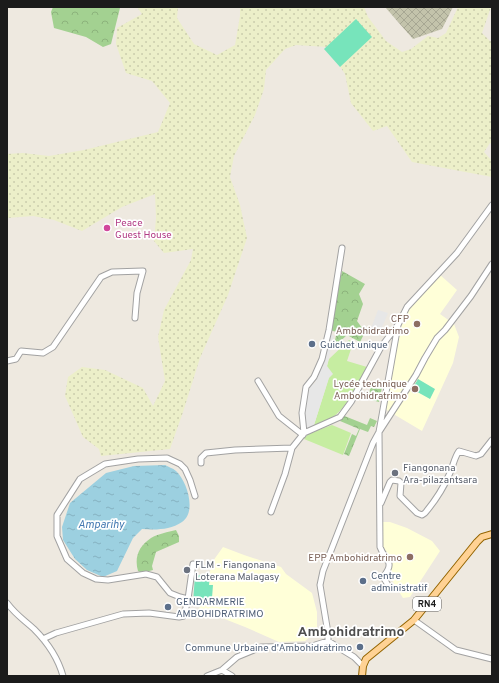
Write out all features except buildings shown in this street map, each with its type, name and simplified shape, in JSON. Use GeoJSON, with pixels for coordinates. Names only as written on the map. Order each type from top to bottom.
{"type":"FeatureCollection","features":[{"type":"Feature","properties":{"kind":"main road","name":"RN4"},"geometry":{"type":"LineString","coordinates":[[362,675],[363,666],[366,659],[414,620],[477,542],[482,537],[492,534]]}},
{"type":"Feature","properties":{"kind":"street"},"geometry":{"type":"LineString","coordinates":[[271,512],[285,474],[292,448],[304,434],[340,417],[351,402],[381,347],[398,325],[407,307],[457,253],[492,204]]}},
{"type":"Feature","properties":{"kind":"street"},"geometry":{"type":"LineString","coordinates":[[304,434],[302,412],[306,387],[314,377],[322,359],[329,330],[342,248]]}},
{"type":"Feature","properties":{"kind":"street"},"geometry":{"type":"LineString","coordinates":[[328,641],[320,585],[323,571],[373,443],[416,375],[437,338],[471,296],[492,264]]}},
{"type":"Feature","properties":{"kind":"street"},"geometry":{"type":"LineString","coordinates":[[7,361],[16,359],[21,351],[43,353],[53,347],[101,277],[112,272],[143,271],[137,294],[134,318]]}},
{"type":"Feature","properties":{"kind":"street"},"geometry":{"type":"LineString","coordinates":[[388,585],[383,577],[389,570],[389,560],[382,553],[380,547],[379,432],[398,325]]}},
{"type":"Feature","properties":{"kind":"street"},"geometry":{"type":"LineString","coordinates":[[258,381],[279,416],[304,434]]}},
{"type":"Feature","properties":{"kind":"street"},"geometry":{"type":"LineString","coordinates":[[380,505],[392,480],[401,483],[400,496],[417,513],[422,515],[440,494],[459,451],[476,456],[482,454],[492,440]]}},
{"type":"Feature","properties":{"kind":"street"},"geometry":{"type":"LineString","coordinates":[[201,464],[201,458],[206,453],[292,448]]}},
{"type":"Feature","properties":{"kind":"street"},"geometry":{"type":"LineString","coordinates":[[188,599],[180,598],[170,593],[157,577],[146,574],[108,580],[96,579],[83,573],[67,559],[57,536],[57,515],[80,479],[105,464],[138,459],[167,458],[180,464],[185,469],[195,496]]}},
{"type":"Feature","properties":{"kind":"street"},"geometry":{"type":"LineString","coordinates":[[43,639],[56,633],[124,614],[148,613],[179,617],[184,616],[193,564]]}},
{"type":"Feature","properties":{"kind":"street"},"geometry":{"type":"LineString","coordinates":[[7,603],[15,614],[33,628],[43,639],[56,657],[63,676]]}},
{"type":"Feature","properties":{"kind":"street"},"geometry":{"type":"LineString","coordinates":[[414,620],[456,650],[492,659]]}},
{"type":"Feature","properties":{"kind":"street"},"geometry":{"type":"LineString","coordinates":[[328,641],[354,658],[363,666]]}},
{"type":"Feature","properties":{"kind":"street"},"geometry":{"type":"LineString","coordinates":[[207,676],[222,670],[237,657],[261,647],[312,646],[328,641]]}},
{"type":"Feature","properties":{"kind":"street"},"geometry":{"type":"LineString","coordinates":[[354,658],[366,659]]}},
{"type":"Feature","properties":{"kind":"street"},"geometry":{"type":"LineString","coordinates":[[222,670],[232,676]]}},
{"type":"Feature","properties":{"kind":"shaded area"},"geometry":{"type":"Polygon","coordinates":[[[137,7],[178,7],[177,18],[194,44],[217,55],[235,45],[240,7],[364,7],[368,17],[386,41],[402,52],[411,49],[428,36],[438,38],[446,33],[458,7],[491,7],[482,33],[490,41],[492,41],[492,144],[490,143],[484,152],[492,161],[492,177],[412,162],[387,126],[373,131],[351,103],[345,74],[327,47],[296,45],[285,49],[266,70],[264,89],[255,115],[234,156],[230,177],[240,205],[247,238],[228,295],[200,358],[170,449],[101,456],[99,449],[83,437],[65,396],[68,377],[82,367],[105,370],[143,388],[153,406],[165,381],[158,337],[164,310],[191,260],[193,249],[164,253],[154,241],[156,218],[155,194],[122,207],[82,231],[54,220],[33,216],[7,218],[7,154],[23,153],[49,156],[84,150],[158,132],[170,103],[152,81],[126,73],[116,44],[117,28],[142,14],[137,7]]]}},
{"type":"Feature","properties":{"kind":"shaded area"},"geometry":{"type":"Polygon","coordinates":[[[385,7],[453,7],[442,29],[413,39],[385,7]]]}},
{"type":"Feature","properties":{"kind":"shaded area","name":"Lycée technique Ambohidratrimo"},"geometry":{"type":"Polygon","coordinates":[[[439,274],[457,290],[440,314],[454,324],[459,337],[453,363],[422,431],[385,409],[393,363],[404,317],[409,307],[439,274]]]}},
{"type":"Feature","properties":{"kind":"shaded area"},"geometry":{"type":"Polygon","coordinates":[[[378,310],[388,313],[380,332],[371,328],[378,310]]]}},
{"type":"Feature","properties":{"kind":"shaded area"},"geometry":{"type":"Polygon","coordinates":[[[329,333],[334,336],[327,366],[333,374],[329,378],[314,425],[305,429],[304,413],[310,386],[315,383],[329,333]]]}},
{"type":"Feature","properties":{"kind":"shaded area","name":"EPP Ambohidratrimo"},"geometry":{"type":"Polygon","coordinates":[[[383,522],[390,522],[407,528],[432,541],[440,551],[410,597],[403,598],[393,582],[383,554],[383,522]]]}},
{"type":"Feature","properties":{"kind":"shaded area"},"geometry":{"type":"Polygon","coordinates":[[[223,547],[281,567],[286,574],[312,593],[317,612],[317,631],[305,641],[279,642],[199,609],[213,561],[223,547]]]}},
{"type":"Feature","properties":{"kind":"green space"},"geometry":{"type":"Polygon","coordinates":[[[53,7],[119,7],[111,44],[103,47],[86,37],[54,28],[51,12],[53,7]]]}},
{"type":"Feature","properties":{"kind":"green space"},"geometry":{"type":"Polygon","coordinates":[[[356,19],[372,37],[340,67],[324,49],[356,19]]]}},
{"type":"Feature","properties":{"kind":"green space"},"geometry":{"type":"Polygon","coordinates":[[[342,271],[365,284],[359,294],[363,304],[357,321],[365,332],[360,342],[347,335],[333,348],[337,332],[329,330],[342,271]]]}},
{"type":"Feature","properties":{"kind":"green space"},"geometry":{"type":"Polygon","coordinates":[[[349,340],[353,341],[353,343],[347,361],[367,367],[351,396],[336,415],[327,421],[314,425],[329,377],[327,366],[329,359],[349,340]]]}},
{"type":"Feature","properties":{"kind":"green space"},"geometry":{"type":"Polygon","coordinates":[[[418,379],[435,389],[430,399],[412,389],[418,379]]]}},
{"type":"Feature","properties":{"kind":"green space"},"geometry":{"type":"Polygon","coordinates":[[[371,385],[382,387],[379,402],[368,399],[371,385]]]}},
{"type":"Feature","properties":{"kind":"green space"},"geometry":{"type":"Polygon","coordinates":[[[342,415],[367,425],[370,418],[377,421],[374,427],[371,426],[368,432],[360,429],[349,456],[344,454],[352,434],[356,436],[359,429],[340,421],[342,415]]]}},
{"type":"Feature","properties":{"kind":"green space"},"geometry":{"type":"Polygon","coordinates":[[[332,425],[351,433],[343,455],[304,439],[308,434],[332,425]]]}},
{"type":"Feature","properties":{"kind":"green space"},"geometry":{"type":"Polygon","coordinates":[[[176,530],[179,536],[179,542],[156,552],[152,566],[153,570],[142,573],[138,571],[137,557],[138,552],[143,545],[151,538],[176,530]]]}},
{"type":"Feature","properties":{"kind":"green space"},"geometry":{"type":"Polygon","coordinates":[[[195,575],[210,576],[209,585],[213,585],[212,598],[209,598],[208,603],[193,603],[195,575]]]}},
{"type":"Feature","properties":{"kind":"water","name":"Amparihy"},"geometry":{"type":"Polygon","coordinates":[[[165,465],[176,471],[187,489],[190,504],[186,517],[182,522],[168,528],[142,529],[133,538],[117,571],[103,577],[87,570],[75,559],[63,540],[62,527],[70,503],[106,473],[134,466],[165,465]]]}},
{"type":"Feature","properties":{"kind":"place","name":"Peace Guest House"},"geometry":{"type":"Point","coordinates":[107,228]}},
{"type":"Feature","properties":{"kind":"place","name":"CFP Ambohidratrimo"},"geometry":{"type":"Point","coordinates":[417,324]}},
{"type":"Feature","properties":{"kind":"place","name":"Guichet unique"},"geometry":{"type":"Point","coordinates":[312,344]}},
{"type":"Feature","properties":{"kind":"place","name":"Lycée technique Ambohidratrimo"},"geometry":{"type":"Point","coordinates":[415,389]}},
{"type":"Feature","properties":{"kind":"place","name":"Fiangonana Ara-pilazantsara"},"geometry":{"type":"Point","coordinates":[395,473]}},
{"type":"Feature","properties":{"kind":"place","name":"EPP Ambohidratrimo"},"geometry":{"type":"Point","coordinates":[410,557]}},
{"type":"Feature","properties":{"kind":"place","name":"FLM - Fiangonana Loterana Malagasy"},"geometry":{"type":"Point","coordinates":[187,570]}},
{"type":"Feature","properties":{"kind":"place","name":"Centre administratif"},"geometry":{"type":"Point","coordinates":[363,581]}},
{"type":"Feature","properties":{"kind":"place","name":"GENDARMERIE AMBOHIDRATRIMO"},"geometry":{"type":"Point","coordinates":[168,607]}},
{"type":"Feature","properties":{"kind":"place","name":"Commune Urbaine d'Ambohidratrimo"},"geometry":{"type":"Point","coordinates":[360,647]}},
{"type":"Feature","properties":{"kind":"district","name":"Ambohidratrimo"},"geometry":{"type":"Point","coordinates":[351,631]}}]}
